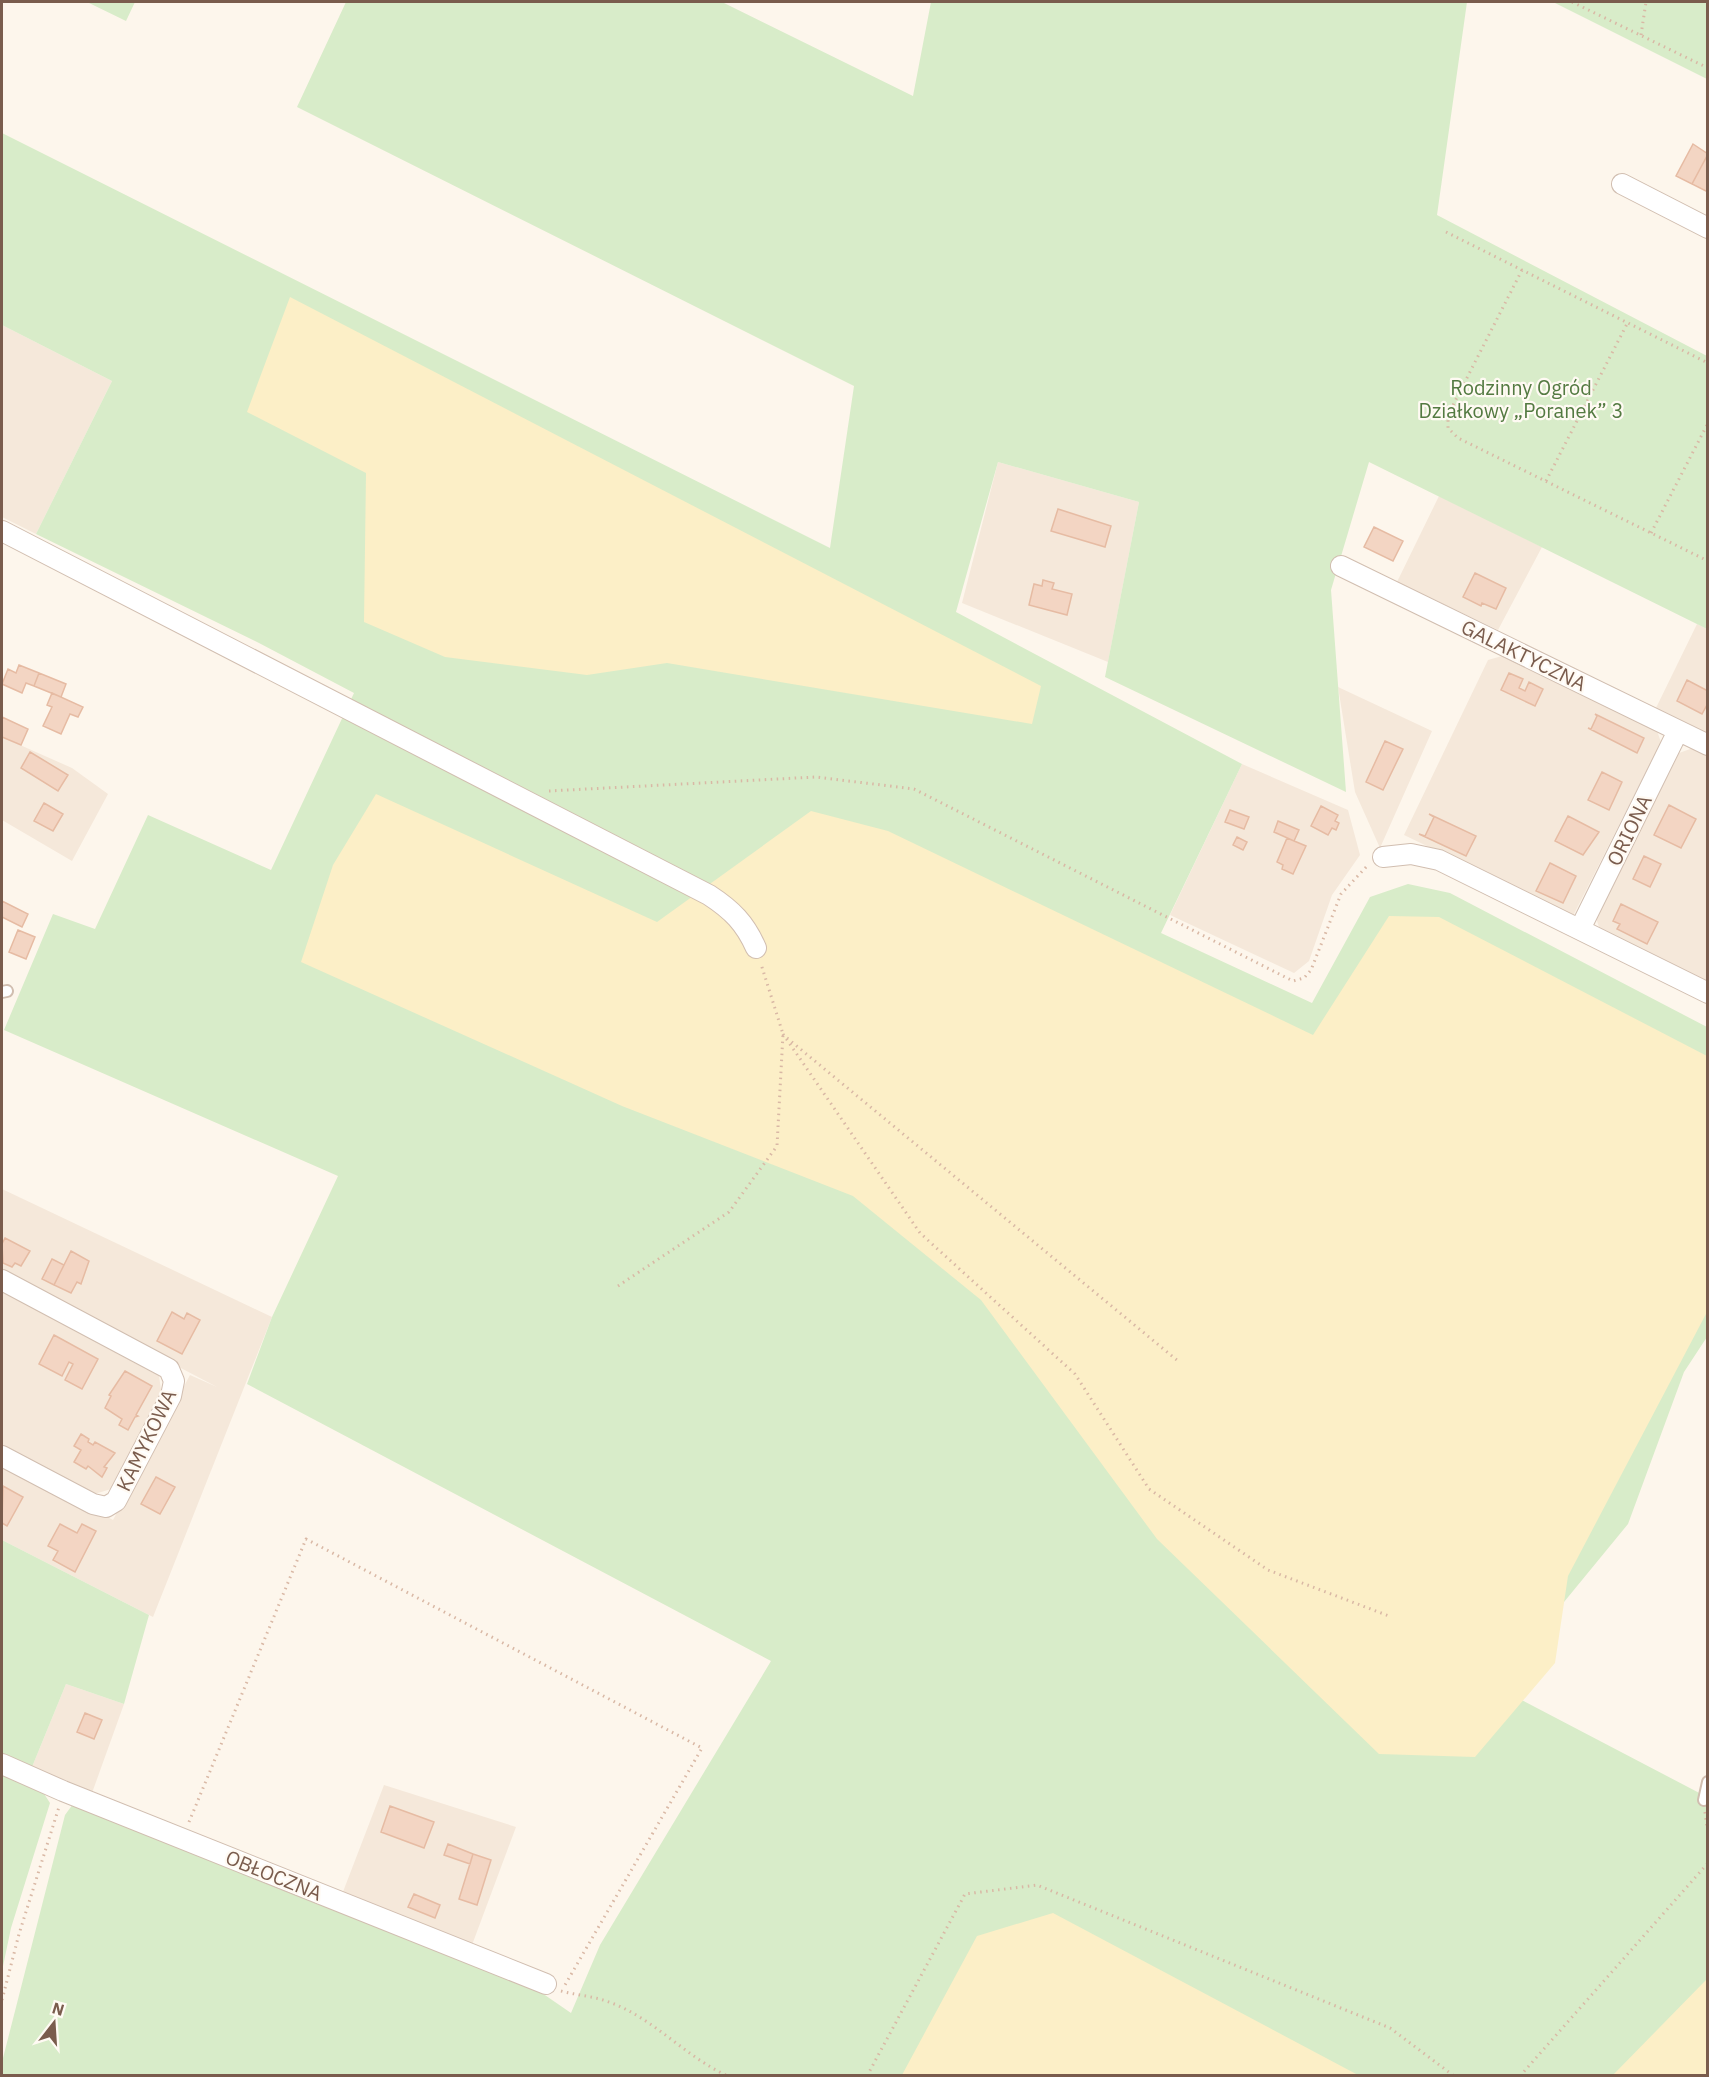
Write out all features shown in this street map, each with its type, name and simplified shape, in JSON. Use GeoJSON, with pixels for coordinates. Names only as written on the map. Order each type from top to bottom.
{"type":"FeatureCollection","features":[{"type":"Feature","properties":{"kind":"street"},"geometry":{"type":"LineString","coordinates":[[1622,184],[1707,228]]}},
{"type":"Feature","properties":{"kind":"street"},"geometry":{"type":"LineString","coordinates":[[2,531],[708,895],[732,910],[747,928],[756,948]]}},
{"type":"Feature","properties":{"kind":"street","name":"GALAKTYCZNA"},"geometry":{"type":"LineString","coordinates":[[1341,566],[1707,745]]}},
{"type":"Feature","properties":{"kind":"street","name":"ORIONA"},"geometry":{"type":"LineString","coordinates":[[1580,929],[1678,731]]}},
{"type":"Feature","properties":{"kind":"street"},"geometry":{"type":"LineString","coordinates":[[1376,860],[1411,854],[1439,860],[1707,993]]}},
{"type":"Feature","properties":{"kind":"street","name":"KAMYKOWA"},"geometry":{"type":"LineString","coordinates":[[2,1281],[169,1369],[174,1381],[171,1396],[116,1501],[106,1507],[93,1504],[2,1456]]}},
{"type":"Feature","properties":{"kind":"street","name":"OBŁOCZNA"},"geometry":{"type":"LineString","coordinates":[[2,1764],[63,1791],[554,1988]]}},
{"type":"Feature","properties":{"kind":"lane"},"geometry":{"type":"LineString","coordinates":[[1704,1800],[1707,1782]]}},
{"type":"Feature","properties":{"kind":"path"},"geometry":{"type":"LineString","coordinates":[[1572,2],[1707,68]]}},
{"type":"Feature","properties":{"kind":"path"},"geometry":{"type":"LineString","coordinates":[[1641,36],[1646,2]]}},
{"type":"Feature","properties":{"kind":"path"},"geometry":{"type":"LineString","coordinates":[[1446,232],[1707,363]]}},
{"type":"Feature","properties":{"kind":"path"},"geometry":{"type":"LineString","coordinates":[[1522,270],[1448,415],[1448,428],[1458,438],[1707,561]]}},
{"type":"Feature","properties":{"kind":"path"},"geometry":{"type":"LineString","coordinates":[[1546,481],[1628,322]]}},
{"type":"Feature","properties":{"kind":"path"},"geometry":{"type":"LineString","coordinates":[[1651,532],[1707,423]]}},
{"type":"Feature","properties":{"kind":"path"},"geometry":{"type":"LineString","coordinates":[[547,791],[816,777],[914,789],[1293,981],[1304,978],[1311,970],[1341,894],[1376,860]]}},
{"type":"Feature","properties":{"kind":"path"},"geometry":{"type":"LineString","coordinates":[[756,948],[783,1035],[920,1233],[1075,1374],[1149,1489],[1268,1570],[1389,1616]]}},
{"type":"Feature","properties":{"kind":"path"},"geometry":{"type":"LineString","coordinates":[[618,1286],[729,1212],[777,1146],[783,1035]]}},
{"type":"Feature","properties":{"kind":"path"},"geometry":{"type":"LineString","coordinates":[[783,1035],[1178,1361]]}},
{"type":"Feature","properties":{"kind":"path"},"geometry":{"type":"LineString","coordinates":[[183,1838],[306,1539],[702,1748],[554,1988],[607,2001],[644,2021],[707,2066],[728,2076]]}},
{"type":"Feature","properties":{"kind":"path"},"geometry":{"type":"LineString","coordinates":[[2,2000],[63,1791]]}},
{"type":"Feature","properties":{"kind":"path"},"geometry":{"type":"LineString","coordinates":[[1704,1800],[1707,1834]]}},
{"type":"Feature","properties":{"kind":"path"},"geometry":{"type":"LineString","coordinates":[[1520,2076],[1707,1863]]}},
{"type":"Feature","properties":{"kind":"path"},"geometry":{"type":"LineString","coordinates":[[867,2076],[965,1894],[1037,1885],[1390,2028],[1454,2076]]}},
{"type":"Feature","properties":{"kind":"shaded area"},"geometry":{"type":"Polygon","coordinates":[[[2,325],[112,381],[36,534],[2,517],[2,325]]]}},
{"type":"Feature","properties":{"kind":"shaded area"},"geometry":{"type":"Polygon","coordinates":[[[998,462],[1139,502],[1108,662],[962,603],[998,462]]]}},
{"type":"Feature","properties":{"kind":"shaded area"},"geometry":{"type":"Polygon","coordinates":[[[1439,496],[1542,547],[1498,630],[1397,582],[1439,496]]]}},
{"type":"Feature","properties":{"kind":"shaded area"},"geometry":{"type":"Polygon","coordinates":[[[1697,624],[1707,629],[1707,736],[1655,710],[1697,624]]]}},
{"type":"Feature","properties":{"kind":"shaded area"},"geometry":{"type":"Polygon","coordinates":[[[1502,656],[1657,731],[1661,742],[1573,916],[1404,835],[1488,660],[1502,656]]]}},
{"type":"Feature","properties":{"kind":"shaded area"},"geometry":{"type":"Polygon","coordinates":[[[1338,687],[1432,731],[1380,848],[1355,792],[1338,687]]]}},
{"type":"Feature","properties":{"kind":"shaded area"},"geometry":{"type":"Polygon","coordinates":[[[2,737],[72,768],[108,794],[72,861],[2,820],[2,737]]]}},
{"type":"Feature","properties":{"kind":"shaded area"},"geometry":{"type":"Polygon","coordinates":[[[1693,748],[1707,755],[1707,987],[1601,933],[1596,918],[1679,753],[1693,748]]]}},
{"type":"Feature","properties":{"kind":"shaded area"},"geometry":{"type":"Polygon","coordinates":[[[1242,764],[1348,810],[1360,855],[1332,895],[1309,961],[1294,973],[1170,915],[1242,764]]]}},
{"type":"Feature","properties":{"kind":"shaded area"},"geometry":{"type":"Polygon","coordinates":[[[2,1189],[272,1317],[153,1617],[2,1540],[2,1462],[113,1520],[190,1375],[217,1387],[2,1274],[2,1189]]]}},
{"type":"Feature","properties":{"kind":"shaded area"},"geometry":{"type":"Polygon","coordinates":[[[2,1291],[159,1376],[162,1396],[111,1489],[88,1496],[2,1449],[2,1291]]]}},
{"type":"Feature","properties":{"kind":"shaded area"},"geometry":{"type":"Polygon","coordinates":[[[66,1684],[124,1704],[92,1793],[32,1767],[66,1684]]]}},
{"type":"Feature","properties":{"kind":"shaded area"},"geometry":{"type":"Polygon","coordinates":[[[384,1785],[516,1827],[472,1945],[341,1897],[384,1785]]]}},
{"type":"Feature","properties":{"kind":"green space"},"geometry":{"type":"Polygon","coordinates":[[[87,2],[135,2],[126,21],[87,2]]]}},
{"type":"Feature","properties":{"kind":"green space","name":"Rodzinny Ogród Działkowy „Poranek” 3"},"geometry":{"type":"Polygon","coordinates":[[[346,2],[722,2],[913,96],[931,2],[1467,2],[1437,215],[1707,356],[1707,629],[1369,462],[1331,590],[1346,792],[1105,677],[1139,502],[998,462],[956,612],[1242,764],[1161,933],[1312,1003],[1370,897],[1408,884],[1450,893],[1707,1027],[1707,1337],[1684,1372],[1628,1524],[1495,1686],[1707,1797],[1707,2075],[2,2075],[2,2062],[65,1815],[73,1804],[539,1991],[571,2013],[600,1945],[771,1661],[247,1384],[272,1317],[338,1176],[4,1030],[53,914],[95,929],[148,815],[271,870],[354,693],[259,643],[36,534],[112,381],[2,325],[2,133],[830,548],[854,386],[297,107],[346,2]]]}},
{"type":"Feature","properties":{"kind":"green space"},"geometry":{"type":"Polygon","coordinates":[[[1553,2],[1707,2],[1707,79],[1553,2]]]}},
{"type":"Feature","properties":{"kind":"green space"},"geometry":{"type":"Polygon","coordinates":[[[2,1540],[149,1615],[124,1704],[66,1684],[32,1767],[2,1754],[2,1540]]]}},
{"type":"Feature","properties":{"kind":"green space"},"geometry":{"type":"Polygon","coordinates":[[[2,1770],[41,1789],[50,1803],[11,1928],[2,1971],[2,1770]]]}},
{"type":"Feature","properties":{"kind":"sand"},"geometry":{"type":"Polygon","coordinates":[[[290,297],[1041,686],[1032,724],[667,663],[587,675],[445,657],[364,622],[366,473],[247,412],[290,297]]]}},
{"type":"Feature","properties":{"kind":"sand"},"geometry":{"type":"Polygon","coordinates":[[[376,794],[657,922],[811,811],[888,831],[1313,1035],[1389,916],[1439,917],[1707,1056],[1707,1312],[1568,1576],[1555,1663],[1475,1757],[1379,1754],[1157,1539],[981,1300],[853,1196],[622,1106],[301,962],[333,865],[376,794]]]}},
{"type":"Feature","properties":{"kind":"sand"},"geometry":{"type":"Polygon","coordinates":[[[1053,1913],[1358,2075],[902,2075],[977,1936],[1053,1913]]]}},
{"type":"Feature","properties":{"kind":"sand"},"geometry":{"type":"Polygon","coordinates":[[[1707,1979],[1707,2075],[1613,2075],[1707,1979]]]}},
{"type":"Feature","properties":{"kind":"building"},"geometry":{"type":"Polygon","coordinates":[[[1693,144],[1708,154],[1692,184],[1676,176],[1693,144]]]}},
{"type":"Feature","properties":{"kind":"building"},"geometry":{"type":"Polygon","coordinates":[[[1708,154],[1708,192],[1692,184],[1708,154]]]}},
{"type":"Feature","properties":{"kind":"building"},"geometry":{"type":"Polygon","coordinates":[[[1058,509],[1111,526],[1105,547],[1051,531],[1058,509]]]}},
{"type":"Feature","properties":{"kind":"building"},"geometry":{"type":"Polygon","coordinates":[[[1374,527],[1403,541],[1393,561],[1364,547],[1374,527]]]}},
{"type":"Feature","properties":{"kind":"building"},"geometry":{"type":"Polygon","coordinates":[[[1475,573],[1506,588],[1496,609],[1482,603],[1481,606],[1463,597],[1475,573]]]}},
{"type":"Feature","properties":{"kind":"building"},"geometry":{"type":"Polygon","coordinates":[[[1043,580],[1054,583],[1052,589],[1072,594],[1067,615],[1029,605],[1034,584],[1042,586],[1043,580]]]}},
{"type":"Feature","properties":{"kind":"building"},"geometry":{"type":"Polygon","coordinates":[[[19,665],[39,673],[34,686],[26,683],[22,693],[2,684],[8,669],[16,673],[19,665]]]}},
{"type":"Feature","properties":{"kind":"building"},"geometry":{"type":"Polygon","coordinates":[[[39,673],[66,684],[61,697],[34,686],[39,673]]]}},
{"type":"Feature","properties":{"kind":"building"},"geometry":{"type":"Polygon","coordinates":[[[1509,673],[1523,679],[1519,688],[1525,691],[1529,682],[1543,689],[1535,706],[1501,690],[1509,673]]]}},
{"type":"Feature","properties":{"kind":"building"},"geometry":{"type":"Polygon","coordinates":[[[1687,680],[1708,691],[1708,703],[1702,714],[1677,701],[1687,680]]]}},
{"type":"Feature","properties":{"kind":"building"},"geometry":{"type":"Polygon","coordinates":[[[52,693],[83,707],[78,717],[70,714],[61,734],[43,726],[52,707],[47,705],[52,693]]]}},
{"type":"Feature","properties":{"kind":"building"},"geometry":{"type":"Polygon","coordinates":[[[1595,714],[1644,738],[1637,753],[1588,728],[1591,729],[1597,716],[1595,714]]]}},
{"type":"Feature","properties":{"kind":"building"},"geometry":{"type":"Polygon","coordinates":[[[2,717],[28,729],[21,745],[2,737],[2,717]]]}},
{"type":"Feature","properties":{"kind":"building"},"geometry":{"type":"Polygon","coordinates":[[[1385,741],[1403,749],[1383,790],[1366,782],[1385,741]]]}},
{"type":"Feature","properties":{"kind":"building"},"geometry":{"type":"Polygon","coordinates":[[[30,752],[68,775],[58,791],[21,768],[30,752]]]}},
{"type":"Feature","properties":{"kind":"building"},"geometry":{"type":"Polygon","coordinates":[[[1602,772],[1622,782],[1609,810],[1588,800],[1602,772]]]}},
{"type":"Feature","properties":{"kind":"building"},"geometry":{"type":"Polygon","coordinates":[[[44,803],[63,814],[53,831],[34,821],[44,803]]]}},
{"type":"Feature","properties":{"kind":"building"},"geometry":{"type":"Polygon","coordinates":[[[1669,805],[1696,819],[1681,848],[1654,835],[1669,805]]]}},
{"type":"Feature","properties":{"kind":"building"},"geometry":{"type":"Polygon","coordinates":[[[1321,806],[1338,815],[1335,821],[1339,823],[1336,830],[1332,828],[1328,835],[1311,826],[1321,806]]]}},
{"type":"Feature","properties":{"kind":"building"},"geometry":{"type":"Polygon","coordinates":[[[1230,810],[1249,817],[1244,829],[1225,822],[1230,810]]]}},
{"type":"Feature","properties":{"kind":"building"},"geometry":{"type":"Polygon","coordinates":[[[1429,814],[1476,836],[1466,856],[1419,834],[1425,836],[1434,817],[1429,814]]]}},
{"type":"Feature","properties":{"kind":"building"},"geometry":{"type":"Polygon","coordinates":[[[1568,816],[1599,832],[1583,855],[1555,841],[1568,816]]]}},
{"type":"Feature","properties":{"kind":"building"},"geometry":{"type":"Polygon","coordinates":[[[1278,821],[1299,830],[1294,841],[1274,832],[1278,821]]]}},
{"type":"Feature","properties":{"kind":"building"},"geometry":{"type":"Polygon","coordinates":[[[1237,837],[1247,842],[1243,850],[1233,845],[1237,837]]]}},
{"type":"Feature","properties":{"kind":"building"},"geometry":{"type":"Polygon","coordinates":[[[1287,838],[1306,846],[1293,874],[1282,869],[1283,865],[1277,862],[1287,838]]]}},
{"type":"Feature","properties":{"kind":"building"},"geometry":{"type":"Polygon","coordinates":[[[1644,856],[1661,864],[1650,887],[1633,879],[1644,856]]]}},
{"type":"Feature","properties":{"kind":"building"},"geometry":{"type":"Polygon","coordinates":[[[1550,863],[1576,876],[1563,903],[1536,891],[1550,863]]]}},
{"type":"Feature","properties":{"kind":"building"},"geometry":{"type":"Polygon","coordinates":[[[2,901],[28,914],[22,927],[2,917],[2,901]]]}},
{"type":"Feature","properties":{"kind":"building"},"geometry":{"type":"Polygon","coordinates":[[[1621,904],[1658,922],[1647,944],[1617,929],[1620,924],[1613,921],[1621,904]]]}},
{"type":"Feature","properties":{"kind":"building"},"geometry":{"type":"Polygon","coordinates":[[[18,930],[35,937],[26,959],[9,952],[18,930]]]}},
{"type":"Feature","properties":{"kind":"building"},"geometry":{"type":"Polygon","coordinates":[[[5,1238],[30,1251],[21,1266],[15,1263],[12,1267],[3,1263],[2,1244],[5,1238]]]}},
{"type":"Feature","properties":{"kind":"building"},"geometry":{"type":"Polygon","coordinates":[[[71,1251],[89,1261],[81,1284],[77,1282],[71,1293],[54,1285],[71,1251]]]}},
{"type":"Feature","properties":{"kind":"building"},"geometry":{"type":"Polygon","coordinates":[[[52,1259],[64,1265],[54,1285],[42,1279],[52,1259]]]}},
{"type":"Feature","properties":{"kind":"building"},"geometry":{"type":"Polygon","coordinates":[[[172,1312],[184,1319],[187,1313],[200,1320],[182,1354],[157,1341],[172,1312]]]}},
{"type":"Feature","properties":{"kind":"building"},"geometry":{"type":"Polygon","coordinates":[[[54,1335],[98,1359],[82,1389],[65,1380],[73,1364],[69,1362],[62,1376],[39,1364],[54,1335]]]}},
{"type":"Feature","properties":{"kind":"building"},"geometry":{"type":"Polygon","coordinates":[[[125,1371],[152,1386],[136,1415],[138,1416],[135,1417],[128,1430],[119,1425],[122,1419],[105,1408],[111,1396],[109,1395],[125,1371]]]}},
{"type":"Feature","properties":{"kind":"building"},"geometry":{"type":"Polygon","coordinates":[[[81,1434],[93,1445],[95,1442],[115,1453],[104,1467],[107,1468],[102,1477],[88,1466],[86,1469],[74,1462],[81,1450],[74,1446],[81,1434]]]}},
{"type":"Feature","properties":{"kind":"building"},"geometry":{"type":"Polygon","coordinates":[[[156,1477],[175,1487],[160,1514],[141,1504],[156,1477]]]}},
{"type":"Feature","properties":{"kind":"building"},"geometry":{"type":"Polygon","coordinates":[[[3,1486],[23,1497],[7,1526],[2,1523],[3,1486]]]}},
{"type":"Feature","properties":{"kind":"building"},"geometry":{"type":"Polygon","coordinates":[[[60,1524],[77,1533],[82,1524],[96,1531],[75,1572],[53,1560],[58,1551],[48,1546],[60,1524]]]}},
{"type":"Feature","properties":{"kind":"building"},"geometry":{"type":"Polygon","coordinates":[[[85,1713],[102,1720],[94,1739],[77,1732],[85,1713]]]}},
{"type":"Feature","properties":{"kind":"building"},"geometry":{"type":"Polygon","coordinates":[[[390,1806],[434,1822],[424,1848],[381,1832],[390,1806]]]}},
{"type":"Feature","properties":{"kind":"building"},"geometry":{"type":"Polygon","coordinates":[[[448,1844],[473,1854],[470,1864],[444,1855],[448,1844]]]}},
{"type":"Feature","properties":{"kind":"building"},"geometry":{"type":"Polygon","coordinates":[[[473,1854],[491,1860],[477,1905],[459,1899],[473,1854]]]}},
{"type":"Feature","properties":{"kind":"building"},"geometry":{"type":"Polygon","coordinates":[[[414,1894],[440,1905],[435,1918],[408,1907],[414,1894]]]}}]}
